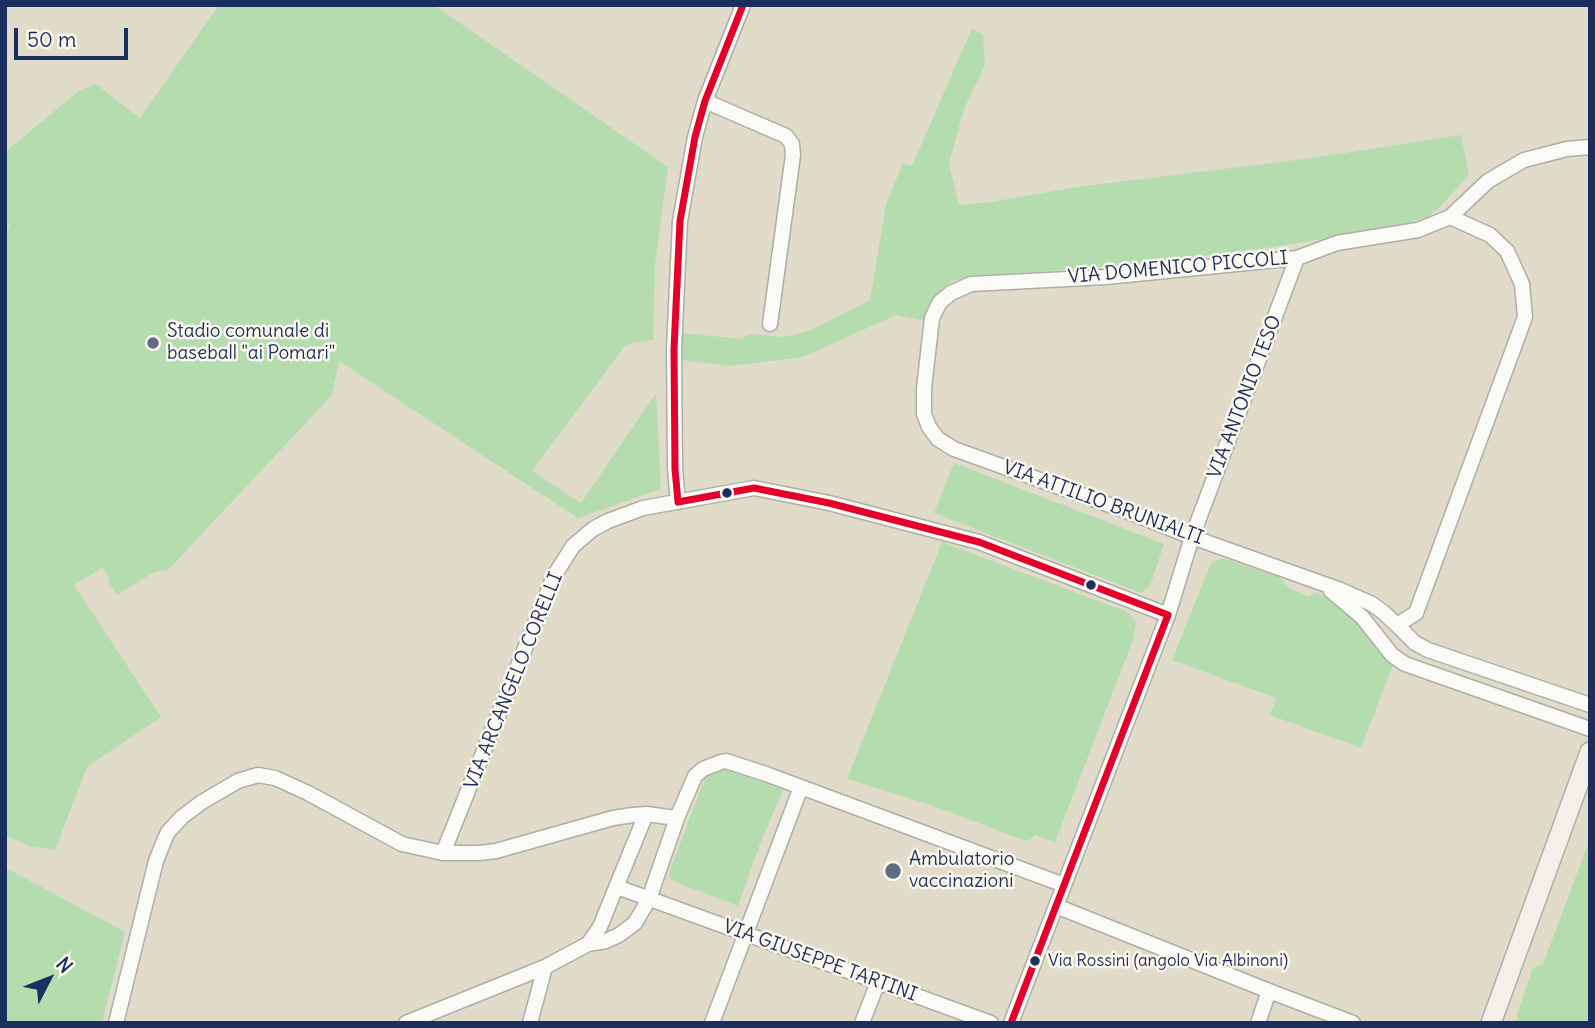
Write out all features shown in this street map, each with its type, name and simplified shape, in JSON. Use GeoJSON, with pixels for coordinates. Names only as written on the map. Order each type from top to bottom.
{"type":"FeatureCollection","features":[{"type":"Feature","properties":{"kind":"street"},"geometry":{"type":"LineString","coordinates":[[678,502],[675,469],[674,349],[680,221],[695,138],[705,102],[743,5]]}},
{"type":"Feature","properties":{"kind":"street"},"geometry":{"type":"LineString","coordinates":[[705,102],[786,136],[792,144],[793,155],[770,324]]}},
{"type":"Feature","properties":{"kind":"street"},"geometry":{"type":"LineString","coordinates":[[1397,625],[1416,613],[1525,317],[1522,284],[1507,251],[1490,235],[1450,217],[1488,181],[1524,160],[1567,149],[1590,147]]}},
{"type":"Feature","properties":{"kind":"street","name":"VIA DOMENICO PICCOLI"},"geometry":{"type":"LineString","coordinates":[[924,388],[932,318],[940,302],[951,293],[971,284],[1106,277],[1297,258],[1337,243],[1418,230],[1450,217]]}},
{"type":"Feature","properties":{"kind":"street","name":"VIA ANTONIO TESO"},"geometry":{"type":"LineString","coordinates":[[1011,1023],[1168,615],[1192,537],[1297,258]]}},
{"type":"Feature","properties":{"kind":"street","name":"VIA ATTILIO BRUNIALTI"},"geometry":{"type":"LineString","coordinates":[[924,388],[924,414],[929,428],[938,439],[954,449],[1338,589],[1373,604],[1415,643],[1428,650],[1590,705]]}},
{"type":"Feature","properties":{"kind":"street","name":"VIA ARCANGELO CORELLI"},"geometry":{"type":"LineString","coordinates":[[443,853],[554,576],[573,546],[593,529],[643,508],[754,488],[829,503],[979,542],[1168,615]]}},
{"type":"Feature","properties":{"kind":"street","name":"VIA ATTILIO BRUNIALTI"},"geometry":{"type":"LineString","coordinates":[[1322,583],[1362,617],[1392,655],[1405,664],[1590,729]]}},
{"type":"Feature","properties":{"kind":"street"},"geometry":{"type":"LineString","coordinates":[[1362,617],[1373,604]]}},
{"type":"Feature","properties":{"kind":"street"},"geometry":{"type":"LineString","coordinates":[[1491,1023],[1590,752]]}},
{"type":"Feature","properties":{"kind":"street"},"geometry":{"type":"LineString","coordinates":[[406,1023],[545,967],[588,944],[606,941],[635,923],[649,899],[677,818],[695,776],[720,761],[801,787],[1064,885]]}},
{"type":"Feature","properties":{"kind":"street"},"geometry":{"type":"LineString","coordinates":[[116,1023],[153,873],[168,832],[202,802],[238,781],[258,775],[275,778],[402,844],[443,853],[479,853],[514,847],[613,818],[633,815],[677,818]]}},
{"type":"Feature","properties":{"kind":"street"},"geometry":{"type":"LineString","coordinates":[[712,1023],[801,787]]}},
{"type":"Feature","properties":{"kind":"street"},"geometry":{"type":"LineString","coordinates":[[588,944],[600,927],[646,814]]}},
{"type":"Feature","properties":{"kind":"street","name":"VIA GIUSEPPE TARTINI"},"geometry":{"type":"LineString","coordinates":[[617,887],[991,1023]]}},
{"type":"Feature","properties":{"kind":"street"},"geometry":{"type":"LineString","coordinates":[[1056,905],[1353,1023]]}},
{"type":"Feature","properties":{"kind":"street"},"geometry":{"type":"LineString","coordinates":[[530,1023],[545,967]]}},
{"type":"Feature","properties":{"kind":"street"},"geometry":{"type":"LineString","coordinates":[[862,1023],[878,982]]}},
{"type":"Feature","properties":{"kind":"street"},"geometry":{"type":"LineString","coordinates":[[1258,1023],[1269,991]]}},
{"type":"Feature","properties":{"kind":"green space"},"geometry":{"type":"Polygon","coordinates":[[[219,5],[434,5],[668,167],[655,264],[653,340],[631,343],[624,347],[532,471],[581,503],[656,393],[661,489],[578,518],[339,361],[332,395],[168,570],[154,572],[117,595],[102,568],[74,585],[161,717],[87,767],[55,850],[30,846],[6,836],[5,838],[5,232],[10,226],[5,223],[5,152],[80,90],[96,84],[140,118],[219,5]]]}},
{"type":"Feature","properties":{"kind":"green space"},"geometry":{"type":"Polygon","coordinates":[[[972,28],[983,35],[985,65],[964,109],[949,163],[959,205],[1077,187],[1312,158],[1461,135],[1469,175],[1438,209],[1409,224],[1287,245],[1144,264],[969,277],[952,281],[941,290],[926,321],[896,315],[803,357],[730,366],[682,360],[683,333],[742,339],[749,334],[784,337],[808,331],[870,300],[886,204],[903,163],[912,166],[972,28]]]}},
{"type":"Feature","properties":{"kind":"green space"},"geometry":{"type":"Polygon","coordinates":[[[954,463],[1164,544],[1150,586],[1141,593],[934,513],[954,463]]]}},
{"type":"Feature","properties":{"kind":"green space"},"geometry":{"type":"Polygon","coordinates":[[[942,542],[1130,613],[1136,623],[1133,640],[1055,842],[1034,835],[1026,841],[931,805],[847,779],[942,542]]]}},
{"type":"Feature","properties":{"kind":"green space"},"geometry":{"type":"Polygon","coordinates":[[[1221,559],[1279,577],[1289,588],[1308,596],[1316,593],[1343,605],[1393,665],[1361,748],[1270,715],[1276,698],[1172,660],[1210,565],[1221,559]]]}},
{"type":"Feature","properties":{"kind":"green space"},"geometry":{"type":"Polygon","coordinates":[[[725,769],[783,790],[738,906],[681,884],[669,876],[705,778],[725,769]]]}},
{"type":"Feature","properties":{"kind":"green space"},"geometry":{"type":"Polygon","coordinates":[[[1590,839],[1590,1023],[1518,1023],[1517,1014],[1533,968],[1543,964],[1590,839]]]}},
{"type":"Feature","properties":{"kind":"green space"},"geometry":{"type":"Polygon","coordinates":[[[8,869],[125,932],[102,1023],[5,1023],[5,873],[8,869]]]}},
{"type":"Feature","properties":{"kind":"transit line"},"geometry":{"type":"LineString","coordinates":[[678,502],[675,469],[674,349],[680,221],[695,137],[705,101],[743,5]]}},
{"type":"Feature","properties":{"kind":"transit line"},"geometry":{"type":"LineString","coordinates":[[678,502],[754,488],[829,503],[979,542],[1168,615]]}},
{"type":"Feature","properties":{"kind":"transit line"},"geometry":{"type":"LineString","coordinates":[[1011,1023],[1168,615]]}},
{"type":"Feature","properties":{"kind":"place","name":"Stadio comunale di baseball \"ai Pomari\""},"geometry":{"type":"Point","coordinates":[153,343]}},
{"type":"Feature","properties":{"kind":"place","name":"Ambulatorio vaccinazioni"},"geometry":{"type":"Point","coordinates":[893,871]}},
{"type":"Feature","properties":{"kind":"place","name":"Via Rossini (angolo Via Albinoni)"},"geometry":{"type":"Point","coordinates":[1035,961]}}]}
